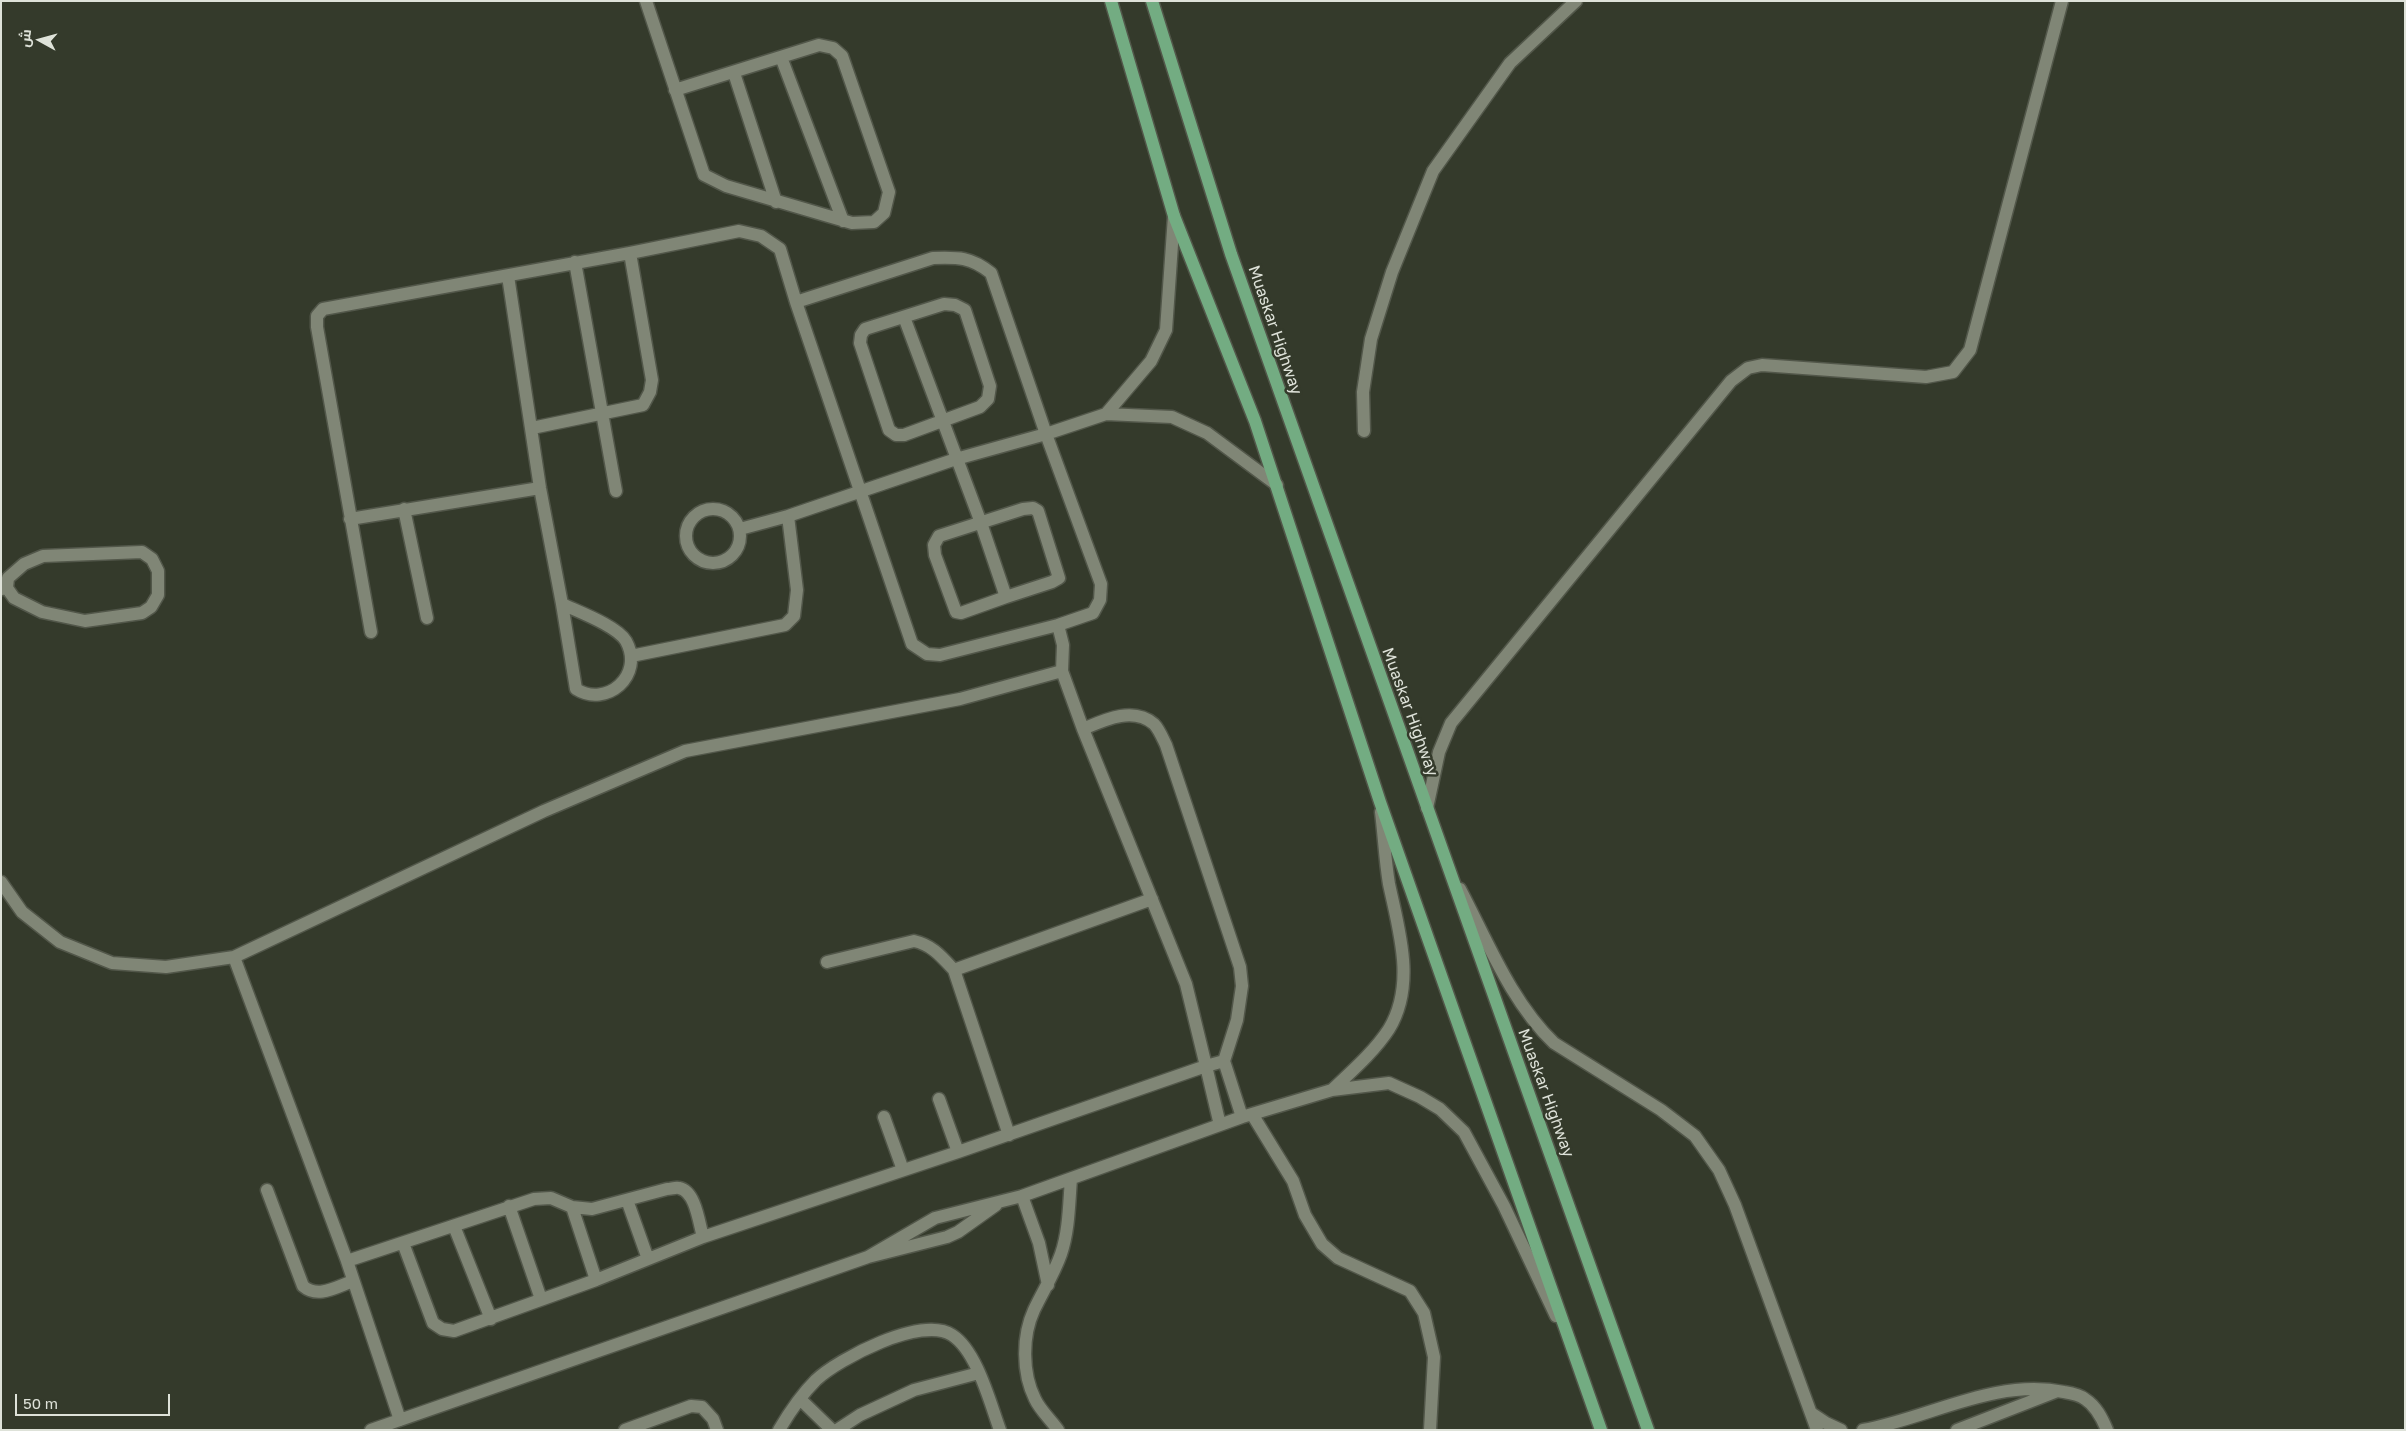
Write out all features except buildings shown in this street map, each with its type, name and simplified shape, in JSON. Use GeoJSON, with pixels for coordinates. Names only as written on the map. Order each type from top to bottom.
{"type":"FeatureCollection","features":[{"type":"Feature","properties":{"kind":"main road"},"geometry":{"type":"LineString","coordinates":[[1111,1],[1174,216],[1255,421],[1380,802],[1601,1430]]}},
{"type":"Feature","properties":{"kind":"main road","name":"Muaskar Highway"},"geometry":{"type":"LineString","coordinates":[[1153,4],[1231,254],[1648,1430]]}},
{"type":"Feature","properties":{"kind":"lane"},"geometry":{"type":"LineString","coordinates":[[646,1],[675,90],[704,175],[726,186],[852,223],[874,222],[884,213],[889,192],[842,56],[833,48],[819,45],[675,90]]}},
{"type":"Feature","properties":{"kind":"lane"},"geometry":{"type":"LineString","coordinates":[[1364,431],[1363,392],[1371,339],[1392,272],[1433,172],[1510,63],[1576,1]]}},
{"type":"Feature","properties":{"kind":"lane"},"geometry":{"type":"LineString","coordinates":[[1427,808],[1439,752],[1451,723],[1731,381],[1748,368],[1762,365],[1926,378],[1953,372],[1970,350],[2062,1]]}},
{"type":"Feature","properties":{"kind":"lane"},"geometry":{"type":"LineString","coordinates":[[781,57],[843,221]]}},
{"type":"Feature","properties":{"kind":"lane"},"geometry":{"type":"LineString","coordinates":[[734,72],[776,202]]}},
{"type":"Feature","properties":{"kind":"lane"},"geometry":{"type":"LineString","coordinates":[[1106,414],[1151,361],[1166,330],[1174,216]]}},
{"type":"Feature","properties":{"kind":"lane"},"geometry":{"type":"LineString","coordinates":[[371,632],[316,327],[319,313],[323,309],[508,276],[739,231],[761,236],[780,249],[796,302],[862,490],[912,644],[927,654],[940,655],[1058,625],[1094,613],[1100,600],[1101,584],[1046,434],[991,273],[976,261],[954,257],[933,258],[796,302]]}},
{"type":"Feature","properties":{"kind":"lane"},"geometry":{"type":"LineString","coordinates":[[532,428],[643,405],[650,392],[652,380],[630,253]]}},
{"type":"Feature","properties":{"kind":"lane"},"geometry":{"type":"LineString","coordinates":[[575,262],[616,491]]}},
{"type":"Feature","properties":{"kind":"lane"},"geometry":{"type":"LineString","coordinates":[[508,276],[540,488],[576,689],[585,695],[599,696],[625,682],[631,668],[631,656],[625,640],[616,631],[562,604]]}},
{"type":"Feature","properties":{"kind":"lane"},"geometry":{"type":"LineString","coordinates":[[944,304],[955,304],[965,310],[990,386],[988,399],[980,407],[943,421],[904,436],[896,435],[889,430],[860,343],[861,335],[865,329],[944,304]]}},
{"type":"Feature","properties":{"kind":"lane"},"geometry":{"type":"LineString","coordinates":[[904,317],[981,523],[1006,597]]}},
{"type":"Feature","properties":{"kind":"lane"},"geometry":{"type":"LineString","coordinates":[[740,529],[788,516],[956,459],[1046,434],[1106,414],[1172,416],[1207,433],[1277,485]]}},
{"type":"Feature","properties":{"kind":"lane"},"geometry":{"type":"LineString","coordinates":[[350,519],[540,488]]}},
{"type":"Feature","properties":{"kind":"lane"},"geometry":{"type":"LineString","coordinates":[[715,508],[731,514],[740,529],[739,546],[727,559],[711,564],[695,557],[686,542],[687,525],[698,512],[715,508]]}},
{"type":"Feature","properties":{"kind":"lane"},"geometry":{"type":"LineString","coordinates":[[1033,508],[1038,511],[1060,578],[961,613],[956,612],[952,608],[935,554],[934,545],[939,536],[981,523],[1023,509],[1033,508]]}},
{"type":"Feature","properties":{"kind":"lane"},"geometry":{"type":"LineString","coordinates":[[404,509],[427,618]]}},
{"type":"Feature","properties":{"kind":"lane"},"geometry":{"type":"LineString","coordinates":[[631,656],[786,625],[794,616],[797,590],[788,516]]}},
{"type":"Feature","properties":{"kind":"lane"},"geometry":{"type":"LineString","coordinates":[[142,552],[152,559],[158,571],[158,595],[151,607],[142,613],[85,621],[42,612],[14,598],[4,588],[8,578],[24,564],[43,556],[142,552]]}},
{"type":"Feature","properties":{"kind":"lane"},"geometry":{"type":"LineString","coordinates":[[1058,625],[1062,646],[1062,671],[1083,729],[1186,984],[1220,1125]]}},
{"type":"Feature","properties":{"kind":"lane"},"geometry":{"type":"LineString","coordinates":[[1,882],[22,912],[60,942],[112,963],[166,967],[234,957],[544,811],[684,751],[960,700],[1062,671]]}},
{"type":"Feature","properties":{"kind":"lane"},"geometry":{"type":"LineString","coordinates":[[1083,729],[1118,715],[1140,717],[1154,725],[1166,745],[1240,967],[1242,986],[1237,1020],[1224,1061],[1247,1115],[1293,1181],[1305,1216],[1322,1244],[1338,1258],[1410,1291],[1424,1313],[1434,1357],[1430,1430]]}},
{"type":"Feature","properties":{"kind":"lane"},"geometry":{"type":"LineString","coordinates":[[1332,1090],[1368,1055],[1389,1028],[1400,1001],[1404,976],[1403,945],[1389,882],[1380,802]]}},
{"type":"Feature","properties":{"kind":"lane"},"geometry":{"type":"LineString","coordinates":[[1449,868],[1509,982],[1540,1030],[1554,1043],[1668,1115],[1695,1136],[1719,1170],[1735,1204],[1817,1430]]}},
{"type":"Feature","properties":{"kind":"lane"},"geometry":{"type":"LineString","coordinates":[[954,970],[1152,898]]}},
{"type":"Feature","properties":{"kind":"lane"},"geometry":{"type":"LineString","coordinates":[[828,962],[914,941],[926,944],[939,953],[954,970],[1009,1135]]}},
{"type":"Feature","properties":{"kind":"lane"},"geometry":{"type":"LineString","coordinates":[[234,957],[346,1261],[400,1420]]}},
{"type":"Feature","properties":{"kind":"lane"},"geometry":{"type":"LineString","coordinates":[[403,1243],[433,1323],[442,1329],[454,1331],[596,1280],[703,1237],[1224,1061]]}},
{"type":"Feature","properties":{"kind":"lane"},"geometry":{"type":"LineString","coordinates":[[868,1257],[935,1218],[1022,1196],[1247,1115],[1332,1090],[1389,1083],[1420,1097],[1440,1109],[1464,1132],[1504,1206],[1574,1355]]}},
{"type":"Feature","properties":{"kind":"lane"},"geometry":{"type":"LineString","coordinates":[[939,1099],[958,1152]]}},
{"type":"Feature","properties":{"kind":"lane"},"geometry":{"type":"LineString","coordinates":[[884,1117],[903,1170]]}},
{"type":"Feature","properties":{"kind":"lane"},"geometry":{"type":"LineString","coordinates":[[1058,1430],[1035,1399],[1026,1371],[1026,1336],[1034,1310],[1048,1285],[1061,1254],[1067,1223],[1071,1179]]}},
{"type":"Feature","properties":{"kind":"lane"},"geometry":{"type":"LineString","coordinates":[[346,1261],[534,1199],[551,1198],[572,1207],[592,1209],[667,1189],[680,1188],[688,1192],[692,1200],[703,1237]]}},
{"type":"Feature","properties":{"kind":"lane"},"geometry":{"type":"LineString","coordinates":[[267,1190],[303,1286],[310,1292],[319,1293],[353,1281]]}},
{"type":"Feature","properties":{"kind":"lane"},"geometry":{"type":"LineString","coordinates":[[1022,1196],[1039,1243],[1048,1285]]}},
{"type":"Feature","properties":{"kind":"lane"},"geometry":{"type":"LineString","coordinates":[[627,1200],[648,1258]]}},
{"type":"Feature","properties":{"kind":"lane"},"geometry":{"type":"LineString","coordinates":[[371,1430],[868,1257],[947,1237],[958,1232],[1002,1201]]}},
{"type":"Feature","properties":{"kind":"lane"},"geometry":{"type":"LineString","coordinates":[[509,1206],[541,1299]]}},
{"type":"Feature","properties":{"kind":"lane"},"geometry":{"type":"LineString","coordinates":[[572,1207],[596,1280]]}},
{"type":"Feature","properties":{"kind":"lane"},"geometry":{"type":"LineString","coordinates":[[454,1226],[491,1319]]}},
{"type":"Feature","properties":{"kind":"lane"},"geometry":{"type":"LineString","coordinates":[[779,1430],[800,1399],[816,1380],[837,1364],[870,1346],[896,1336],[925,1331],[951,1334],[963,1346],[979,1373],[1000,1430]]}},
{"type":"Feature","properties":{"kind":"lane"},"geometry":{"type":"LineString","coordinates":[[837,1430],[860,1415],[914,1390],[979,1373]]}},
{"type":"Feature","properties":{"kind":"lane"},"geometry":{"type":"LineString","coordinates":[[1863,1430],[1884,1426],[1988,1394],[2037,1388],[2084,1398],[2094,1408],[2107,1430]]}},
{"type":"Feature","properties":{"kind":"lane"},"geometry":{"type":"LineString","coordinates":[[1956,1430],[2058,1391]]}},
{"type":"Feature","properties":{"kind":"lane"},"geometry":{"type":"LineString","coordinates":[[800,1399],[832,1430]]}},
{"type":"Feature","properties":{"kind":"lane"},"geometry":{"type":"LineString","coordinates":[[625,1430],[691,1406],[702,1407],[713,1419],[717,1430]]}},
{"type":"Feature","properties":{"kind":"lane"},"geometry":{"type":"LineString","coordinates":[[1811,1412],[1826,1423],[1841,1430]]}}]}
